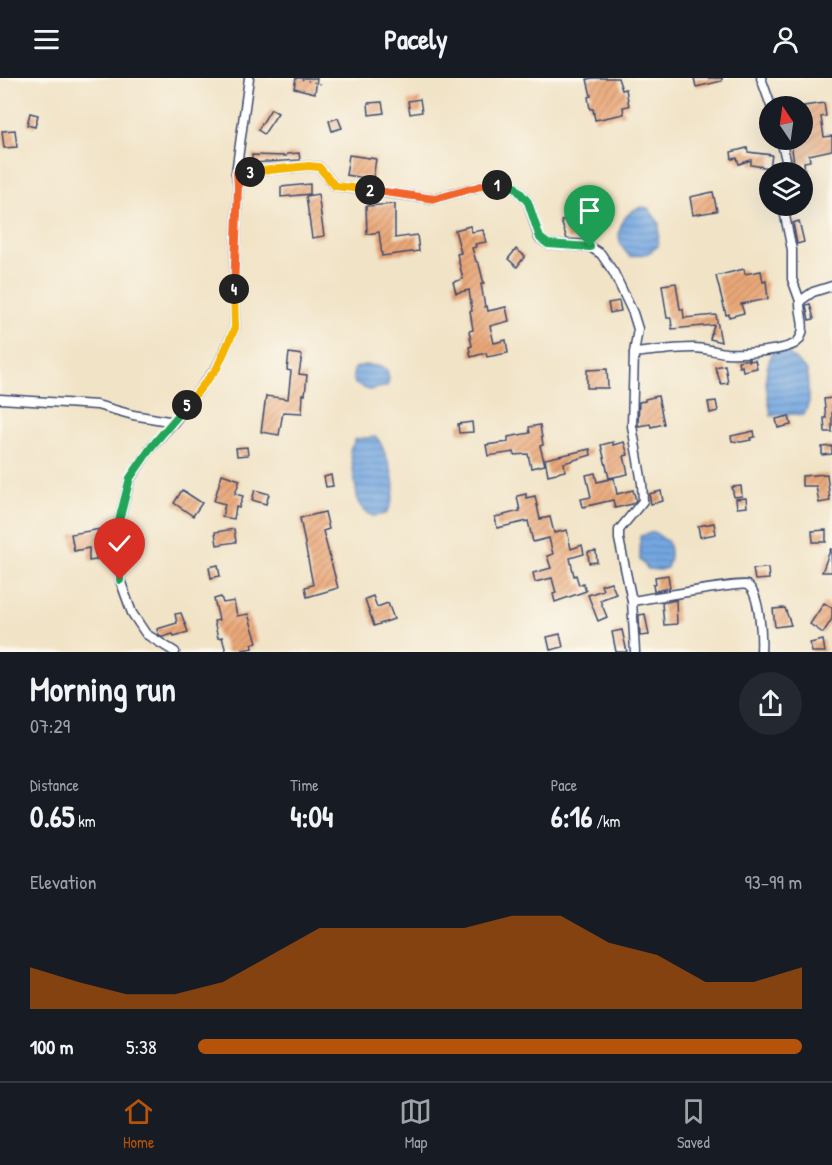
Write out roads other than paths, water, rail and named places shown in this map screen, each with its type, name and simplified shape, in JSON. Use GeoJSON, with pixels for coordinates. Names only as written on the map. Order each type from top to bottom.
{"type":"FeatureCollection","features":[{"type":"Feature","properties":{"kind":"street"},"geometry":{"type":"LineString","coordinates":[[175,652],[146,634],[132,613],[120,580],[119,521],[130,478],[152,446],[217,368],[235,328],[237,173],[249,78]]}},
{"type":"Feature","properties":{"kind":"street"},"geometry":{"type":"LineString","coordinates":[[761,78],[767,96]]}},
{"type":"Feature","properties":{"kind":"street"},"geometry":{"type":"LineString","coordinates":[[237,173],[319,167],[335,186],[435,199],[488,184],[514,186],[528,202],[540,238],[548,244],[590,247],[601,254],[614,273],[638,329],[634,353],[632,426],[643,501],[619,530],[632,601],[635,652]]}},
{"type":"Feature","properties":{"kind":"street"},"geometry":{"type":"LineString","coordinates":[[634,353],[696,348],[728,353],[765,351],[796,344],[804,329],[799,308],[800,301],[792,279],[792,250],[785,216]]}},
{"type":"Feature","properties":{"kind":"street"},"geometry":{"type":"LineString","coordinates":[[800,301],[813,292],[832,286]]}},
{"type":"Feature","properties":{"kind":"street"},"geometry":{"type":"LineString","coordinates":[[0,399],[97,405],[133,415],[174,422]]}},
{"type":"Feature","properties":{"kind":"street"},"geometry":{"type":"LineString","coordinates":[[632,601],[743,584],[749,586],[760,618],[761,652]]}},
{"type":"Feature","properties":{"kind":"water"},"geometry":{"type":"Polygon","coordinates":[[[641,207],[648,208],[659,223],[658,246],[648,253],[630,257],[619,239],[620,227],[630,213],[641,207]]]}},
{"type":"Feature","properties":{"kind":"water"},"geometry":{"type":"Polygon","coordinates":[[[784,349],[807,371],[809,402],[804,415],[771,416],[766,385],[767,370],[772,354],[784,349]]]}},
{"type":"Feature","properties":{"kind":"water"},"geometry":{"type":"Polygon","coordinates":[[[364,365],[378,366],[387,370],[389,379],[387,386],[369,390],[355,384],[353,372],[355,368],[364,365]]]}},
{"type":"Feature","properties":{"kind":"water"},"geometry":{"type":"Polygon","coordinates":[[[376,437],[382,445],[391,469],[394,492],[386,514],[373,516],[364,511],[358,502],[350,450],[356,439],[376,437]]]}},
{"type":"Feature","properties":{"kind":"water"},"geometry":{"type":"Polygon","coordinates":[[[654,532],[668,542],[670,549],[667,568],[660,570],[648,569],[640,560],[640,536],[654,532]]]}}]}
